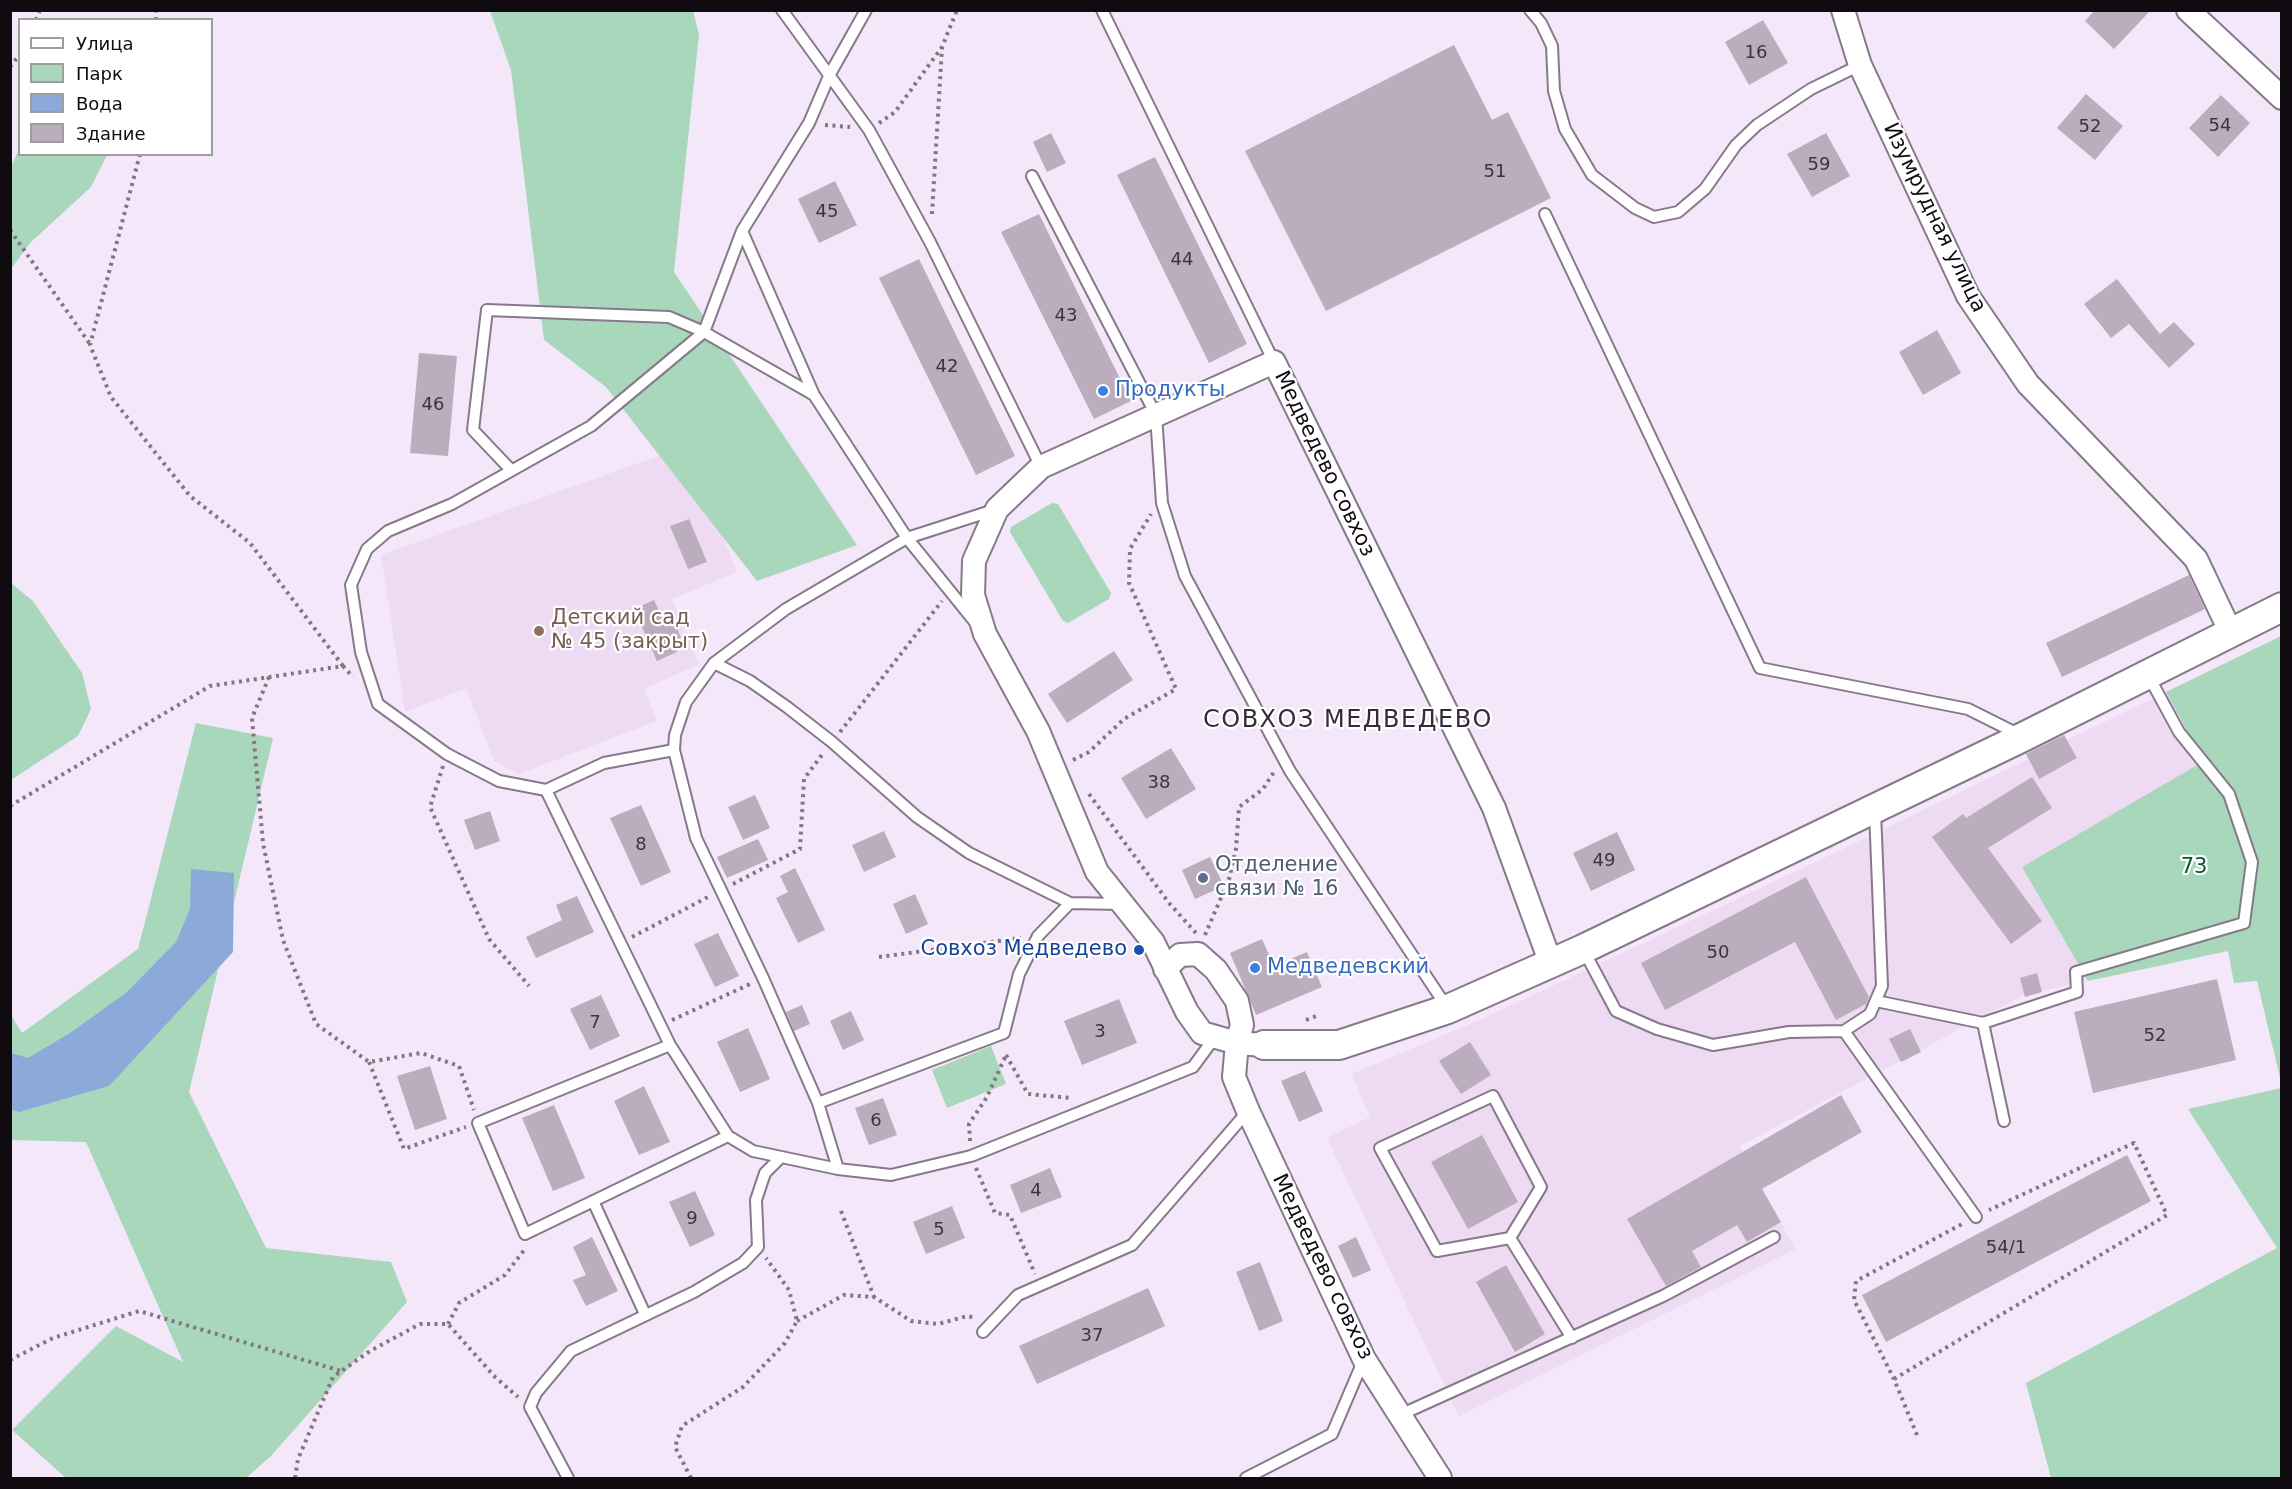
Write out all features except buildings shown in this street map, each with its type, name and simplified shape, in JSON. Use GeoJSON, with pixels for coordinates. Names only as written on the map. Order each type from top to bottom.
{"type":"FeatureCollection","features":[{"type":"Feature","properties":{"kind":"street","name":"Изумрудная улица"},"geometry":{"type":"LineString","coordinates":[[1843,10],[1860,65],[1968,296],[2028,384],[2196,559],[2231,633]]}},
{"type":"Feature","properties":{"kind":"street"},"geometry":{"type":"LineString","coordinates":[[2188,10],[2282,98]]}},
{"type":"Feature","properties":{"kind":"street","name":"Медведево совхоз"},"geometry":{"type":"LineString","coordinates":[[1440,1479],[1364,1359],[1248,1111],[1234,1077],[1226,1040],[1202,1033],[1187,1012],[1153,942],[1097,872],[1038,731],[985,634],[974,595],[974,561],[997,509],[1041,467],[1274,362],[1494,808],[1551,964]]}},
{"type":"Feature","properties":{"kind":"street"},"geometry":{"type":"LineString","coordinates":[[1226,1040],[1264,1045],[1339,1045],[1448,1009],[1583,949],[2022,737],[2282,607]]}},
{"type":"Feature","properties":{"kind":"street"},"geometry":{"type":"LineString","coordinates":[[1165,969],[1180,955],[1198,954],[1215,970],[1237,1001],[1242,1024],[1226,1040]]}},
{"type":"Feature","properties":{"kind":"lane"},"geometry":{"type":"LineString","coordinates":[[782,10],[869,130],[930,242],[1041,467]]}},
{"type":"Feature","properties":{"kind":"lane"},"geometry":{"type":"LineString","coordinates":[[674,750],[604,763],[546,790],[499,781],[447,754],[378,704],[361,652],[351,585],[367,549],[388,531],[452,504],[591,426],[704,332],[742,231],[809,123],[830,74],[866,10]]}},
{"type":"Feature","properties":{"kind":"lane"},"geometry":{"type":"LineString","coordinates":[[1102,10],[1274,362]]}},
{"type":"Feature","properties":{"kind":"lane"},"geometry":{"type":"LineString","coordinates":[[1530,10],[1541,23],[1552,46],[1554,91],[1565,129],[1592,175],[1635,208],[1654,217],[1678,212],[1705,189],[1736,145],[1757,125],[1811,89],[1860,65]]}},
{"type":"Feature","properties":{"kind":"lane"},"geometry":{"type":"LineString","coordinates":[[1032,176],[1156,415],[1162,502],[1185,576],[1282,759],[1448,1009]]}},
{"type":"Feature","properties":{"kind":"lane"},"geometry":{"type":"LineString","coordinates":[[1545,214],[1760,668],[1968,709],[2022,737]]}},
{"type":"Feature","properties":{"kind":"lane"},"geometry":{"type":"LineString","coordinates":[[742,231],[814,395],[907,538],[985,634]]}},
{"type":"Feature","properties":{"kind":"lane"},"geometry":{"type":"LineString","coordinates":[[511,470],[473,430],[487,310],[669,317],[704,332],[814,395]]}},
{"type":"Feature","properties":{"kind":"lane"},"geometry":{"type":"LineString","coordinates":[[838,1169],[818,1103],[763,978],[696,838],[674,750],[675,735],[686,702],[714,663],[786,609],[907,538],[997,509]]}},
{"type":"Feature","properties":{"kind":"lane"},"geometry":{"type":"LineString","coordinates":[[714,663],[750,681],[832,742],[943,837],[1070,903],[1123,904]]}},
{"type":"Feature","properties":{"kind":"lane"},"geometry":{"type":"LineString","coordinates":[[1876,1001],[1983,1023],[2077,992],[2076,972],[2244,923],[2252,862],[2229,794],[2179,732],[2147,674]]}},
{"type":"Feature","properties":{"kind":"lane"},"geometry":{"type":"LineString","coordinates":[[546,790],[669,1045],[728,1136],[753,1151],[838,1169],[891,1175],[971,1156],[1193,1067],[1226,1040]]}},
{"type":"Feature","properties":{"kind":"lane"},"geometry":{"type":"LineString","coordinates":[[1583,949],[1616,1011],[1657,1029],[1713,1046],[1789,1032],[1844,1031],[1870,1014],[1882,986],[1875,808]]}},
{"type":"Feature","properties":{"kind":"lane"},"geometry":{"type":"LineString","coordinates":[[818,1103],[1004,1033],[1019,974],[1038,936],[1070,903]]}},
{"type":"Feature","properties":{"kind":"lane"},"geometry":{"type":"LineString","coordinates":[[1983,1023],[2004,1121]]}},
{"type":"Feature","properties":{"kind":"lane"},"geometry":{"type":"LineString","coordinates":[[1844,1031],[1976,1217]]}},
{"type":"Feature","properties":{"kind":"lane"},"geometry":{"type":"LineString","coordinates":[[669,1045],[478,1123],[525,1234],[728,1136]]}},
{"type":"Feature","properties":{"kind":"lane"},"geometry":{"type":"LineString","coordinates":[[1493,1096],[1541,1187],[1510,1238],[1437,1251],[1380,1148],[1493,1096]]}},
{"type":"Feature","properties":{"kind":"lane"},"geometry":{"type":"LineString","coordinates":[[984,1332],[1018,1295],[1132,1245],[1248,1111]]}},
{"type":"Feature","properties":{"kind":"lane"},"geometry":{"type":"LineString","coordinates":[[568,1479],[530,1407],[536,1393],[571,1351],[694,1292],[743,1263],[758,1247],[756,1200],[765,1173],[781,1157]]}},
{"type":"Feature","properties":{"kind":"lane"},"geometry":{"type":"LineString","coordinates":[[593,1201],[645,1314]]}},
{"type":"Feature","properties":{"kind":"lane"},"geometry":{"type":"LineString","coordinates":[[1400,1415],[1663,1296],[1774,1237]]}},
{"type":"Feature","properties":{"kind":"lane"},"geometry":{"type":"LineString","coordinates":[[1510,1238],[1572,1338]]}},
{"type":"Feature","properties":{"kind":"lane"},"geometry":{"type":"LineString","coordinates":[[1246,1479],[1332,1434],[1364,1359]]}},
{"type":"Feature","properties":{"kind":"path"},"geometry":{"type":"LineString","coordinates":[[809,123],[869,130],[895,112],[942,47],[957,10]]}},
{"type":"Feature","properties":{"kind":"path"},"geometry":{"type":"LineString","coordinates":[[930,242],[942,47]]}},
{"type":"Feature","properties":{"kind":"path"},"geometry":{"type":"LineString","coordinates":[[90,345],[139,156]]}},
{"type":"Feature","properties":{"kind":"path"},"geometry":{"type":"LineString","coordinates":[[10,230],[90,345],[111,397],[190,496],[250,543],[343,666],[378,704]]}},
{"type":"Feature","properties":{"kind":"path"},"geometry":{"type":"LineString","coordinates":[[1055,770],[1089,752],[1124,719],[1176,689],[1129,583],[1130,549],[1152,512],[1162,502]]}},
{"type":"Feature","properties":{"kind":"path"},"geometry":{"type":"LineString","coordinates":[[621,943],[800,849],[804,779],[949,591]]}},
{"type":"Feature","properties":{"kind":"path"},"geometry":{"type":"LineString","coordinates":[[10,806],[210,686],[343,666]]}},
{"type":"Feature","properties":{"kind":"path"},"geometry":{"type":"LineString","coordinates":[[269,677],[252,718],[263,843],[283,940],[316,1024],[369,1062],[404,1149],[478,1123],[459,1066],[421,1053],[369,1062]]}},
{"type":"Feature","properties":{"kind":"path"},"geometry":{"type":"LineString","coordinates":[[447,754],[430,807],[489,939],[529,986]]}},
{"type":"Feature","properties":{"kind":"path"},"geometry":{"type":"LineString","coordinates":[[1086,791],[1169,903],[1203,940],[1229,879],[1236,849],[1239,807],[1263,789],[1282,759]]}},
{"type":"Feature","properties":{"kind":"path"},"geometry":{"type":"LineString","coordinates":[[879,957],[1038,936]]}},
{"type":"Feature","properties":{"kind":"path"},"geometry":{"type":"LineString","coordinates":[[661,1026],[763,978]]}},
{"type":"Feature","properties":{"kind":"path"},"geometry":{"type":"LineString","coordinates":[[1308,1020],[1319,1015]]}},
{"type":"Feature","properties":{"kind":"path"},"geometry":{"type":"LineString","coordinates":[[1004,1033],[1006,1055],[1028,1094],[1077,1099],[1097,1105]]}},
{"type":"Feature","properties":{"kind":"path"},"geometry":{"type":"LineString","coordinates":[[1006,1055],[987,1097],[969,1124],[971,1156],[995,1213],[1010,1215],[1040,1285]]}},
{"type":"Feature","properties":{"kind":"path"},"geometry":{"type":"LineString","coordinates":[[1894,1379],[2167,1215],[2134,1143],[1976,1217],[1856,1281],[1854,1300],[1894,1379],[1917,1435]]}},
{"type":"Feature","properties":{"kind":"path"},"geometry":{"type":"LineString","coordinates":[[841,1211],[874,1297]]}},
{"type":"Feature","properties":{"kind":"path"},"geometry":{"type":"LineString","coordinates":[[448,1324],[459,1303],[505,1275],[528,1245],[535,1229]]}},
{"type":"Feature","properties":{"kind":"path"},"geometry":{"type":"LineString","coordinates":[[758,1247],[789,1290],[797,1321]]}},
{"type":"Feature","properties":{"kind":"path"},"geometry":{"type":"LineString","coordinates":[[691,1479],[675,1447],[682,1426],[743,1387],[786,1342],[797,1321],[844,1295],[874,1297],[911,1322],[938,1324],[967,1316],[993,1321]]}},
{"type":"Feature","properties":{"kind":"path"},"geometry":{"type":"LineString","coordinates":[[10,1360],[53,1338],[139,1311],[342,1371]]}},
{"type":"Feature","properties":{"kind":"path"},"geometry":{"type":"LineString","coordinates":[[295,1479],[298,1459],[333,1377],[370,1351],[420,1324],[448,1324],[495,1377],[530,1407]]}},
{"type":"Feature","properties":{"kind":"shaded area","name":"Детский сад № 45 (закрыт)"},"geometry":{"type":"Polygon","coordinates":[[[686,446],[737,572],[672,599],[699,664],[644,689],[657,721],[519,774],[494,761],[466,688],[405,712],[381,555],[686,446]]]}},
{"type":"Feature","properties":{"kind":"shaded area"},"geometry":{"type":"Polygon","coordinates":[[[2166,692],[2205,761],[2022,867],[2088,981],[2024,995],[1740,1146],[1795,1249],[1459,1416],[1327,1138],[1370,1117],[1352,1074],[1484,1018],[1843,849],[2166,692]]]}},
{"type":"Feature","properties":{"kind":"green space"},"geometry":{"type":"Polygon","coordinates":[[[490,11],[693,11],[699,34],[674,272],[857,545],[757,581],[606,387],[544,340],[511,70],[490,11]]]}},
{"type":"Feature","properties":{"kind":"green space"},"geometry":{"type":"Polygon","coordinates":[[[18,151],[18,156],[106,156],[91,187],[30,243],[11,269],[11,167],[18,151]]]}},
{"type":"Feature","properties":{"kind":"green space"},"geometry":{"type":"Polygon","coordinates":[[[1052,503],[1058,504],[1111,593],[1109,599],[1068,623],[1063,621],[1010,532],[1011,527],[1052,503]]]}},
{"type":"Feature","properties":{"kind":"green space"},"geometry":{"type":"Polygon","coordinates":[[[11,583],[33,601],[82,673],[91,709],[78,736],[11,780],[11,583]]]}},
{"type":"Feature","properties":{"kind":"green space","name":"73"},"geometry":{"type":"Polygon","coordinates":[[[2281,636],[2281,1082],[2257,981],[2234,983],[2228,951],[2088,981],[2022,867],[2204,761],[2166,692],[2281,636]]]}},
{"type":"Feature","properties":{"kind":"green space"},"geometry":{"type":"Polygon","coordinates":[[[196,723],[273,738],[189,1092],[266,1248],[391,1262],[407,1302],[271,1456],[246,1478],[66,1478],[12,1430],[116,1326],[183,1362],[86,1142],[11,1140],[10,1013],[22,1033],[138,949],[196,723]]]}},
{"type":"Feature","properties":{"kind":"green space"},"geometry":{"type":"Polygon","coordinates":[[[991,1046],[1006,1084],[947,1108],[932,1070],[991,1046]]]}},
{"type":"Feature","properties":{"kind":"green space"},"geometry":{"type":"Polygon","coordinates":[[[2281,1088],[2281,1478],[2051,1478],[2026,1383],[2277,1248],[2188,1109],[2281,1088]]]}},
{"type":"Feature","properties":{"kind":"water"},"geometry":{"type":"Polygon","coordinates":[[[191,869],[234,873],[233,952],[109,1086],[19,1112],[11,1109],[11,1053],[28,1058],[70,1033],[126,993],[176,942],[190,909],[191,869]]]}},
{"type":"Feature","properties":{"kind":"place","name":"Продукты"},"geometry":{"type":"Point","coordinates":[1103,391]}},
{"type":"Feature","properties":{"kind":"place","name":"Детский сад № 45 (закрыт)"},"geometry":{"type":"Point","coordinates":[539,631]}},
{"type":"Feature","properties":{"kind":"place","name":"Отделение связи № 16"},"geometry":{"type":"Point","coordinates":[1203,878]}},
{"type":"Feature","properties":{"kind":"place","name":"Совхоз Медведево"},"geometry":{"type":"Point","coordinates":[1139,950]}},
{"type":"Feature","properties":{"kind":"place","name":"Медведевский"},"geometry":{"type":"Point","coordinates":[1255,968]}},
{"type":"Feature","properties":{"kind":"district","name":"СОВХОЗ МЕДВЕДЕВО"},"geometry":{"type":"Point","coordinates":[1348,721]}}]}
